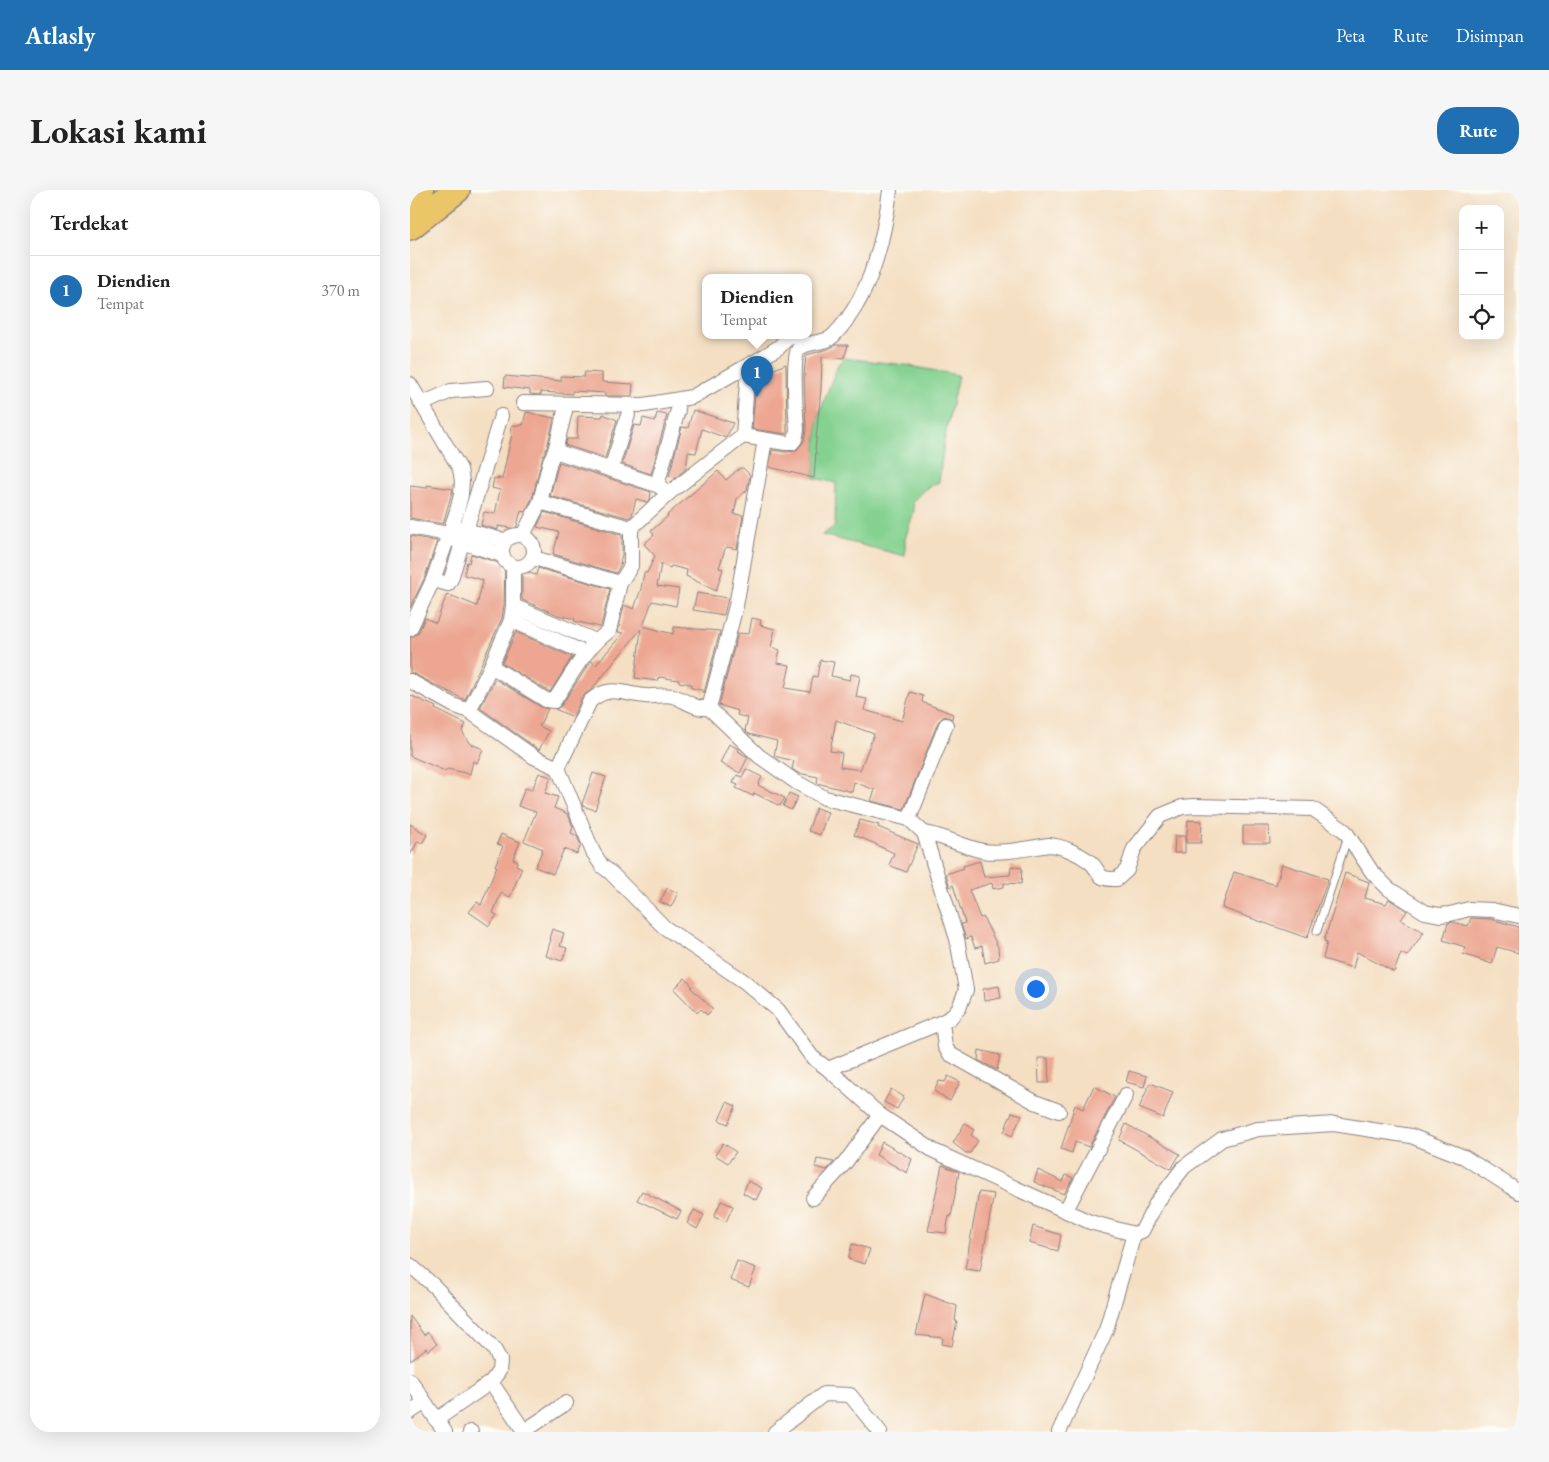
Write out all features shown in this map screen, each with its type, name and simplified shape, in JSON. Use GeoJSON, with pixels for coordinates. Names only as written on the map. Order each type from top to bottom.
{"type":"FeatureCollection","features":[{"type":"Feature","properties":{"kind":"highway"},"geometry":{"type":"LineString","coordinates":[[410,198],[420,190]]}},
{"type":"Feature","properties":{"kind":"highway"},"geometry":{"type":"LineString","coordinates":[[410,227],[457,190]]}},
{"type":"Feature","properties":{"kind":"street"},"geometry":{"type":"LineString","coordinates":[[801,347],[831,338],[857,306],[872,270],[890,190]]}},
{"type":"Feature","properties":{"kind":"street"},"geometry":{"type":"LineString","coordinates":[[523,403],[644,405],[692,398],[763,357],[787,339]]}},
{"type":"Feature","properties":{"kind":"street"},"geometry":{"type":"LineString","coordinates":[[492,666],[546,700],[554,702],[585,653],[609,631],[620,583],[632,566],[631,528],[669,493],[743,436],[792,443],[795,439],[797,430],[797,352],[801,347],[802,340],[800,339]]}},
{"type":"Feature","properties":{"kind":"street"},"geometry":{"type":"LineString","coordinates":[[743,436],[747,382]]}},
{"type":"Feature","properties":{"kind":"street"},"geometry":{"type":"LineString","coordinates":[[410,384],[460,469],[462,481],[461,495],[433,580],[410,629]]}},
{"type":"Feature","properties":{"kind":"street"},"geometry":{"type":"LineString","coordinates":[[422,404],[451,391],[487,388]]}},
{"type":"Feature","properties":{"kind":"street"},"geometry":{"type":"LineString","coordinates":[[656,485],[678,410]]}},
{"type":"Feature","properties":{"kind":"street"},"geometry":{"type":"LineString","coordinates":[[523,535],[540,502],[565,411]]}},
{"type":"Feature","properties":{"kind":"street"},"geometry":{"type":"LineString","coordinates":[[611,469],[628,415]]}},
{"type":"Feature","properties":{"kind":"street"},"geometry":{"type":"LineString","coordinates":[[433,580],[448,584],[465,536],[501,416]]}},
{"type":"Feature","properties":{"kind":"street"},"geometry":{"type":"LineString","coordinates":[[709,708],[736,606],[765,440]]}},
{"type":"Feature","properties":{"kind":"street"},"geometry":{"type":"LineString","coordinates":[[555,451],[656,485],[669,493]]}},
{"type":"Feature","properties":{"kind":"street"},"geometry":{"type":"LineString","coordinates":[[540,502],[631,528]]}},
{"type":"Feature","properties":{"kind":"street"},"geometry":{"type":"LineString","coordinates":[[410,527],[465,536],[503,548]]}},
{"type":"Feature","properties":{"kind":"street"},"geometry":{"type":"LineString","coordinates":[[523,535],[531,540],[535,549],[534,558],[525,566],[513,567],[506,562],[503,548],[513,536],[523,535]]}},
{"type":"Feature","properties":{"kind":"street"},"geometry":{"type":"LineString","coordinates":[[534,558],[620,583]]}},
{"type":"Feature","properties":{"kind":"street"},"geometry":{"type":"LineString","coordinates":[[469,711],[492,666],[510,620],[513,606],[513,567]]}},
{"type":"Feature","properties":{"kind":"street"},"geometry":{"type":"LineString","coordinates":[[513,606],[596,641]]}},
{"type":"Feature","properties":{"kind":"street"},"geometry":{"type":"LineString","coordinates":[[510,620],[585,653]]}},
{"type":"Feature","properties":{"kind":"street"},"geometry":{"type":"LineString","coordinates":[[410,681],[453,705],[469,711],[534,756],[558,768],[593,852],[602,866],[664,927],[745,982],[778,1010],[812,1057],[880,1115],[934,1151],[1090,1222],[1134,1234],[1142,1231],[1157,1202],[1184,1167],[1222,1139],[1258,1129],[1334,1124],[1411,1136],[1464,1157],[1519,1192]]}},
{"type":"Feature","properties":{"kind":"street"},"geometry":{"type":"LineString","coordinates":[[558,768],[590,701],[599,694],[614,690],[646,696],[671,696],[703,709],[709,708]]}},
{"type":"Feature","properties":{"kind":"street"},"geometry":{"type":"LineString","coordinates":[[709,708],[759,756],[796,782],[826,798],[909,819],[924,833],[957,939],[966,990],[959,1008],[950,1018],[942,1022],[828,1069]]}},
{"type":"Feature","properties":{"kind":"street"},"geometry":{"type":"LineString","coordinates":[[909,819],[946,725]]}},
{"type":"Feature","properties":{"kind":"street"},"geometry":{"type":"LineString","coordinates":[[924,833],[938,835],[978,850],[992,852],[1049,845],[1058,846],[1090,862],[1099,875],[1117,879],[1127,870],[1134,849],[1160,816],[1182,808],[1194,806],[1313,809],[1339,826],[1372,872],[1389,889],[1425,912],[1440,915],[1469,909],[1519,916]]}},
{"type":"Feature","properties":{"kind":"street"},"geometry":{"type":"LineString","coordinates":[[942,1022],[945,1047],[950,1054],[1035,1102],[1059,1111]]}},
{"type":"Feature","properties":{"kind":"street"},"geometry":{"type":"LineString","coordinates":[[1066,1210],[1126,1096]]}},
{"type":"Feature","properties":{"kind":"street"},"geometry":{"type":"LineString","coordinates":[[813,1198],[845,1163],[880,1115]]}},
{"type":"Feature","properties":{"kind":"street"},"geometry":{"type":"LineString","coordinates":[[1059,1432],[1106,1330],[1134,1234]]}},
{"type":"Feature","properties":{"kind":"street"},"geometry":{"type":"LineString","coordinates":[[410,1265],[434,1286],[494,1349],[500,1360],[500,1372],[491,1382],[436,1420]]}},
{"type":"Feature","properties":{"kind":"street"},"geometry":{"type":"LineString","coordinates":[[410,1380],[445,1432]]}},
{"type":"Feature","properties":{"kind":"street"},"geometry":{"type":"LineString","coordinates":[[491,1382],[523,1432],[566,1403]]}},
{"type":"Feature","properties":{"kind":"street"},"geometry":{"type":"LineString","coordinates":[[775,1432],[824,1394],[850,1395],[880,1432]]}},
{"type":"Feature","properties":{"kind":"street"},"geometry":{"type":"LineString","coordinates":[[410,1412],[424,1403]]}},
{"type":"Feature","properties":{"kind":"lane"},"geometry":{"type":"LineString","coordinates":[[1317,931],[1348,836]]}},
{"type":"Feature","properties":{"kind":"green space"},"geometry":{"type":"Polygon","coordinates":[[[844,358],[905,365],[958,375],[944,442],[939,482],[925,489],[913,501],[914,511],[905,539],[905,556],[822,535],[835,526],[836,483],[814,478],[818,417],[838,364],[844,358]]]}},
{"type":"Feature","properties":{"kind":"building"},"geometry":{"type":"Polygon","coordinates":[[[836,345],[848,345],[844,358],[822,357],[814,478],[769,467],[772,450],[796,451],[804,441],[806,430],[804,376],[806,355],[836,345]]]}},
{"type":"Feature","properties":{"kind":"building"},"geometry":{"type":"Polygon","coordinates":[[[786,364],[787,434],[752,429],[756,383],[754,378],[786,364]]]}},
{"type":"Feature","properties":{"kind":"building"},"geometry":{"type":"Polygon","coordinates":[[[585,372],[602,373],[602,382],[633,384],[632,396],[605,396],[605,393],[572,391],[572,394],[541,392],[541,395],[530,394],[530,390],[504,387],[505,376],[561,381],[561,376],[584,377],[585,372]]]}},
{"type":"Feature","properties":{"kind":"building"},"geometry":{"type":"Polygon","coordinates":[[[693,410],[733,423],[726,438],[702,429],[696,453],[688,452],[686,469],[676,477],[669,476],[682,427],[688,428],[693,410]]]}},
{"type":"Feature","properties":{"kind":"building"},"geometry":{"type":"Polygon","coordinates":[[[526,412],[554,418],[532,499],[525,512],[521,511],[516,529],[498,526],[498,530],[481,525],[484,512],[495,514],[500,490],[492,488],[494,478],[502,479],[512,434],[512,425],[523,425],[526,412]]]}},
{"type":"Feature","properties":{"kind":"building"},"geometry":{"type":"Polygon","coordinates":[[[657,413],[667,415],[651,474],[622,464],[634,425],[641,426],[643,418],[655,421],[657,413]]]}},
{"type":"Feature","properties":{"kind":"building"},"geometry":{"type":"Polygon","coordinates":[[[603,414],[617,420],[605,458],[565,445],[567,439],[577,439],[578,416],[602,417],[603,414]]]}},
{"type":"Feature","properties":{"kind":"building"},"geometry":{"type":"Polygon","coordinates":[[[559,462],[651,492],[650,499],[647,502],[636,499],[632,515],[629,518],[550,496],[559,462]]]}},
{"type":"Feature","properties":{"kind":"building"},"geometry":{"type":"Polygon","coordinates":[[[740,468],[743,468],[750,475],[747,490],[737,499],[734,514],[743,515],[737,549],[727,547],[725,549],[719,568],[723,569],[716,591],[686,576],[687,570],[671,566],[670,568],[661,564],[657,586],[679,589],[676,606],[652,601],[643,626],[673,634],[674,627],[720,631],[704,693],[702,690],[691,688],[691,684],[679,682],[679,680],[659,677],[658,681],[635,678],[641,629],[592,689],[582,697],[573,717],[555,709],[561,706],[591,661],[596,665],[623,633],[618,632],[624,605],[634,609],[644,573],[647,573],[655,556],[644,544],[654,535],[651,531],[718,471],[726,480],[740,468]]]}},
{"type":"Feature","properties":{"kind":"building"},"geometry":{"type":"Polygon","coordinates":[[[427,485],[453,489],[443,524],[410,518],[410,486],[427,488],[427,485]]]}},
{"type":"Feature","properties":{"kind":"building"},"geometry":{"type":"Polygon","coordinates":[[[544,512],[622,535],[620,564],[622,562],[616,573],[553,554],[559,532],[537,527],[544,512]]]}},
{"type":"Feature","properties":{"kind":"building"},"geometry":{"type":"Polygon","coordinates":[[[410,536],[437,541],[425,577],[410,608],[410,536]]]}},
{"type":"Feature","properties":{"kind":"building"},"geometry":{"type":"Polygon","coordinates":[[[471,554],[499,563],[505,563],[504,605],[502,618],[465,700],[410,672],[410,638],[418,633],[425,618],[436,623],[447,594],[477,606],[483,580],[464,575],[471,554]]]}},
{"type":"Feature","properties":{"kind":"building"},"geometry":{"type":"Polygon","coordinates":[[[538,568],[610,589],[601,626],[574,621],[575,619],[558,615],[522,600],[522,571],[536,575],[538,568]]]}},
{"type":"Feature","properties":{"kind":"building"},"geometry":{"type":"Polygon","coordinates":[[[697,593],[728,598],[724,615],[693,610],[697,593]]]}},
{"type":"Feature","properties":{"kind":"building"},"geometry":{"type":"Polygon","coordinates":[[[752,618],[761,620],[760,625],[775,629],[771,647],[780,650],[777,663],[790,665],[785,688],[810,692],[813,676],[817,677],[820,660],[834,662],[831,676],[850,680],[851,674],[860,676],[856,697],[867,699],[864,710],[902,721],[910,692],[923,696],[922,702],[953,714],[952,719],[944,716],[938,722],[904,809],[871,801],[875,790],[854,782],[852,792],[817,783],[818,777],[798,773],[792,769],[794,761],[774,756],[777,741],[749,734],[745,730],[748,718],[737,715],[738,711],[719,705],[738,633],[749,634],[752,618]],[[836,720],[830,751],[842,753],[840,767],[860,770],[874,734],[836,720]]]}},
{"type":"Feature","properties":{"kind":"building"},"geometry":{"type":"Polygon","coordinates":[[[516,632],[572,657],[550,692],[502,663],[516,632]]]}},
{"type":"Feature","properties":{"kind":"building"},"geometry":{"type":"Polygon","coordinates":[[[495,679],[541,707],[548,709],[539,726],[549,731],[539,750],[480,708],[495,679]]]}},
{"type":"Feature","properties":{"kind":"building"},"geometry":{"type":"Polygon","coordinates":[[[410,695],[466,724],[462,731],[469,743],[483,749],[477,763],[473,761],[470,774],[447,769],[445,771],[410,756],[410,695]]]}},
{"type":"Feature","properties":{"kind":"building"},"geometry":{"type":"Polygon","coordinates":[[[729,744],[739,749],[738,751],[748,757],[740,773],[720,763],[729,744]]]}},
{"type":"Feature","properties":{"kind":"building"},"geometry":{"type":"Polygon","coordinates":[[[746,769],[762,777],[758,785],[785,798],[780,806],[754,793],[753,796],[736,788],[738,785],[733,783],[737,775],[742,777],[746,769]]]}},
{"type":"Feature","properties":{"kind":"building"},"geometry":{"type":"Polygon","coordinates":[[[539,773],[551,777],[545,793],[558,797],[554,808],[568,814],[573,827],[571,833],[577,836],[581,845],[577,854],[564,849],[553,874],[535,867],[543,849],[524,841],[536,812],[518,806],[525,788],[532,790],[539,773]]]}},
{"type":"Feature","properties":{"kind":"building"},"geometry":{"type":"Polygon","coordinates":[[[593,773],[606,777],[595,810],[582,804],[593,773]]]}},
{"type":"Feature","properties":{"kind":"building"},"geometry":{"type":"Polygon","coordinates":[[[789,793],[798,797],[791,810],[783,806],[789,793]]]}},
{"type":"Feature","properties":{"kind":"building"},"geometry":{"type":"Polygon","coordinates":[[[816,808],[828,812],[820,835],[808,831],[816,808]]]}},
{"type":"Feature","properties":{"kind":"building"},"geometry":{"type":"Polygon","coordinates":[[[860,820],[879,825],[878,827],[918,844],[906,872],[889,865],[894,853],[854,835],[860,820]]]}},
{"type":"Feature","properties":{"kind":"building"},"geometry":{"type":"Polygon","coordinates":[[[1188,820],[1202,821],[1201,843],[1186,843],[1188,820]]]}},
{"type":"Feature","properties":{"kind":"building"},"geometry":{"type":"Polygon","coordinates":[[[410,824],[427,835],[422,843],[418,841],[410,855],[410,824]]]}},
{"type":"Feature","properties":{"kind":"building"},"geometry":{"type":"Polygon","coordinates":[[[1243,826],[1269,826],[1270,843],[1243,843],[1243,826]]]}},
{"type":"Feature","properties":{"kind":"building"},"geometry":{"type":"Polygon","coordinates":[[[501,834],[520,842],[513,859],[518,861],[516,865],[522,868],[510,897],[501,893],[493,913],[497,915],[489,926],[469,912],[477,902],[481,905],[497,866],[495,866],[503,846],[497,844],[501,834]]]}},
{"type":"Feature","properties":{"kind":"building"},"geometry":{"type":"Polygon","coordinates":[[[1175,836],[1185,836],[1185,853],[1174,853],[1175,836]]]}},
{"type":"Feature","properties":{"kind":"building"},"geometry":{"type":"Polygon","coordinates":[[[980,861],[984,877],[1010,875],[1011,866],[1022,868],[1021,884],[1004,883],[1004,887],[993,889],[992,883],[969,890],[980,918],[983,917],[998,947],[999,959],[985,963],[982,946],[975,948],[971,937],[966,939],[961,924],[965,923],[953,885],[950,887],[946,874],[980,861]]]}},
{"type":"Feature","properties":{"kind":"building"},"geometry":{"type":"Polygon","coordinates":[[[1282,864],[1328,879],[1307,938],[1222,908],[1234,872],[1276,885],[1282,864]]]}},
{"type":"Feature","properties":{"kind":"building"},"geometry":{"type":"Polygon","coordinates":[[[1345,873],[1369,882],[1365,898],[1386,904],[1389,899],[1407,911],[1401,920],[1424,932],[1407,956],[1401,953],[1394,972],[1357,952],[1353,968],[1323,959],[1327,942],[1324,941],[1345,873]]]}},
{"type":"Feature","properties":{"kind":"building"},"geometry":{"type":"Polygon","coordinates":[[[667,888],[678,893],[671,907],[660,902],[667,888]]]}},
{"type":"Feature","properties":{"kind":"building"},"geometry":{"type":"Polygon","coordinates":[[[1471,918],[1491,919],[1519,927],[1519,953],[1497,947],[1492,964],[1463,954],[1465,947],[1443,940],[1448,923],[1453,922],[1468,926],[1471,918]]]}},
{"type":"Feature","properties":{"kind":"building"},"geometry":{"type":"Polygon","coordinates":[[[552,929],[564,933],[560,946],[567,948],[562,961],[546,956],[552,929]]]}},
{"type":"Feature","properties":{"kind":"building"},"geometry":{"type":"Polygon","coordinates":[[[685,978],[692,986],[691,988],[713,1009],[707,1015],[701,1009],[697,1013],[674,989],[685,978]]]}},
{"type":"Feature","properties":{"kind":"building"},"geometry":{"type":"Polygon","coordinates":[[[999,986],[1001,998],[984,1001],[983,989],[999,986]]]}},
{"type":"Feature","properties":{"kind":"building"},"geometry":{"type":"Polygon","coordinates":[[[979,1050],[1000,1055],[997,1070],[978,1060],[979,1050]]]}},
{"type":"Feature","properties":{"kind":"building"},"geometry":{"type":"Polygon","coordinates":[[[1038,1058],[1048,1058],[1049,1083],[1039,1083],[1038,1058]]]}},
{"type":"Feature","properties":{"kind":"building"},"geometry":{"type":"Polygon","coordinates":[[[1129,1071],[1147,1076],[1144,1087],[1126,1082],[1129,1071]]]}},
{"type":"Feature","properties":{"kind":"building"},"geometry":{"type":"Polygon","coordinates":[[[948,1076],[960,1082],[950,1101],[934,1091],[939,1081],[945,1082],[948,1076]]]}},
{"type":"Feature","properties":{"kind":"building"},"geometry":{"type":"Polygon","coordinates":[[[1150,1083],[1173,1092],[1163,1118],[1139,1108],[1150,1083]]]}},
{"type":"Feature","properties":{"kind":"building"},"geometry":{"type":"Polygon","coordinates":[[[1094,1086],[1115,1097],[1089,1147],[1075,1142],[1072,1153],[1061,1149],[1075,1105],[1083,1109],[1094,1086]]]}},
{"type":"Feature","properties":{"kind":"building"},"geometry":{"type":"Polygon","coordinates":[[[891,1089],[904,1097],[897,1109],[884,1102],[891,1089]]]}},
{"type":"Feature","properties":{"kind":"building"},"geometry":{"type":"Polygon","coordinates":[[[727,1102],[736,1106],[728,1124],[719,1120],[727,1102]]]}},
{"type":"Feature","properties":{"kind":"building"},"geometry":{"type":"Polygon","coordinates":[[[1012,1112],[1022,1115],[1012,1136],[1004,1132],[1012,1112]]]}},
{"type":"Feature","properties":{"kind":"building"},"geometry":{"type":"Polygon","coordinates":[[[965,1123],[974,1130],[971,1135],[978,1141],[970,1153],[966,1153],[953,1143],[965,1123]]]}},
{"type":"Feature","properties":{"kind":"building"},"geometry":{"type":"Polygon","coordinates":[[[1126,1124],[1180,1154],[1171,1169],[1119,1140],[1126,1124]]]}},
{"type":"Feature","properties":{"kind":"building"},"geometry":{"type":"Polygon","coordinates":[[[882,1142],[912,1159],[907,1173],[876,1155],[882,1142]]]}},
{"type":"Feature","properties":{"kind":"building"},"geometry":{"type":"Polygon","coordinates":[[[723,1143],[736,1152],[728,1163],[715,1155],[723,1143]]]}},
{"type":"Feature","properties":{"kind":"building"},"geometry":{"type":"Polygon","coordinates":[[[817,1159],[834,1162],[827,1170],[815,1167],[817,1159]]]}},
{"type":"Feature","properties":{"kind":"building"},"geometry":{"type":"Polygon","coordinates":[[[942,1165],[959,1172],[951,1217],[949,1216],[946,1233],[928,1231],[942,1165]]]}},
{"type":"Feature","properties":{"kind":"building"},"geometry":{"type":"Polygon","coordinates":[[[1038,1170],[1063,1182],[1066,1175],[1073,1178],[1064,1194],[1034,1182],[1038,1170]]]}},
{"type":"Feature","properties":{"kind":"building"},"geometry":{"type":"Polygon","coordinates":[[[748,1181],[762,1188],[756,1200],[743,1193],[748,1181]]]}},
{"type":"Feature","properties":{"kind":"building"},"geometry":{"type":"Polygon","coordinates":[[[642,1191],[681,1211],[677,1219],[637,1200],[642,1191]]]}},
{"type":"Feature","properties":{"kind":"building"},"geometry":{"type":"Polygon","coordinates":[[[979,1192],[994,1194],[980,1271],[965,1269],[979,1192]]]}},
{"type":"Feature","properties":{"kind":"building"},"geometry":{"type":"Polygon","coordinates":[[[721,1201],[733,1206],[726,1222],[714,1217],[721,1201]]]}},
{"type":"Feature","properties":{"kind":"building"},"geometry":{"type":"Polygon","coordinates":[[[694,1210],[704,1215],[697,1229],[687,1223],[694,1210]]]}},
{"type":"Feature","properties":{"kind":"building"},"geometry":{"type":"Polygon","coordinates":[[[1033,1226],[1061,1235],[1058,1251],[1029,1243],[1033,1226]]]}},
{"type":"Feature","properties":{"kind":"building"},"geometry":{"type":"Polygon","coordinates":[[[852,1244],[870,1249],[865,1264],[848,1259],[852,1244]]]}},
{"type":"Feature","properties":{"kind":"building"},"geometry":{"type":"Polygon","coordinates":[[[737,1261],[756,1268],[749,1287],[730,1280],[737,1261]]]}},
{"type":"Feature","properties":{"kind":"building"},"geometry":{"type":"Polygon","coordinates":[[[925,1294],[957,1306],[955,1321],[957,1321],[952,1346],[942,1344],[943,1338],[916,1335],[925,1294]]]}},
{"type":"Feature","properties":{"kind":"building"},"geometry":{"type":"Polygon","coordinates":[[[410,1316],[424,1335],[428,1332],[437,1344],[428,1351],[426,1348],[410,1361],[410,1316]]]}},
{"type":"Feature","properties":{"kind":"place","name":"Diendien"},"geometry":{"type":"Point","coordinates":[757,397]}}]}
